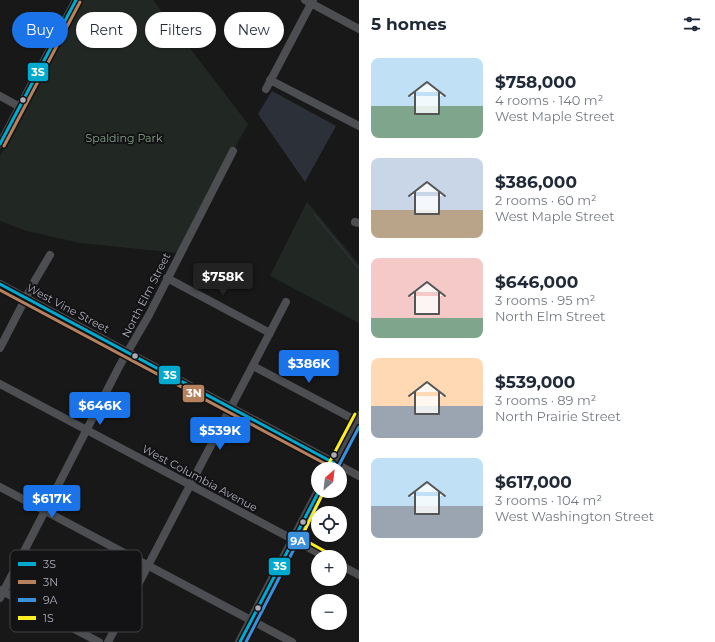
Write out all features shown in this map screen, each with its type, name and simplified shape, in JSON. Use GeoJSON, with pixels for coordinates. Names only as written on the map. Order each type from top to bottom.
{"type":"FeatureCollection","features":[{"type":"Feature","properties":{"kind":"main road"},"geometry":{"type":"LineString","coordinates":[[334,462],[358,420]]}},
{"type":"Feature","properties":{"kind":"main road"},"geometry":{"type":"LineString","coordinates":[[240,642],[315,498]]}},
{"type":"Feature","properties":{"kind":"street"},"geometry":{"type":"LineString","coordinates":[[0,144],[76,0]]}},
{"type":"Feature","properties":{"kind":"street"},"geometry":{"type":"LineString","coordinates":[[266,89],[310,1],[359,28]]}},
{"type":"Feature","properties":{"kind":"street"},"geometry":{"type":"LineString","coordinates":[[270,80],[359,126]]}},
{"type":"Feature","properties":{"kind":"street"},"geometry":{"type":"LineString","coordinates":[[0,96],[20,107]]}},
{"type":"Feature","properties":{"kind":"street","name":"North Elm Street"},"geometry":{"type":"LineString","coordinates":[[24,550],[233,151]]}},
{"type":"Feature","properties":{"kind":"street"},"geometry":{"type":"LineString","coordinates":[[0,348],[50,255]]}},
{"type":"Feature","properties":{"kind":"street"},"geometry":{"type":"LineString","coordinates":[[167,278],[270,333]]}},
{"type":"Feature","properties":{"kind":"street","name":"West Vine Street"},"geometry":{"type":"LineString","coordinates":[[0,284],[28,295],[128,352],[231,407],[325,462]]}},
{"type":"Feature","properties":{"kind":"street"},"geometry":{"type":"LineString","coordinates":[[142,577],[286,302]]}},
{"type":"Feature","properties":{"kind":"street"},"geometry":{"type":"LineString","coordinates":[[253,366],[358,420]]}},
{"type":"Feature","properties":{"kind":"street","name":"West Columbia Avenue"},"geometry":{"type":"LineString","coordinates":[[0,384],[313,550]]}},
{"type":"Feature","properties":{"kind":"street","name":"West Vine Street"},"geometry":{"type":"LineString","coordinates":[[347,472],[359,476]]}},
{"type":"Feature","properties":{"kind":"street"},"geometry":{"type":"LineString","coordinates":[[0,487],[118,550]]}},
{"type":"Feature","properties":{"kind":"street"},"geometry":{"type":"LineString","coordinates":[[142,563],[292,642]]}},
{"type":"Feature","properties":{"kind":"street"},"geometry":{"type":"LineString","coordinates":[[347,569],[359,575]]}},
{"type":"Feature","properties":{"kind":"street","name":"North Elm Street"},"geometry":{"type":"LineString","coordinates":[[1,593],[10,576]]}},
{"type":"Feature","properties":{"kind":"street"},"geometry":{"type":"LineString","coordinates":[[1,593],[10,598]]}},
{"type":"Feature","properties":{"kind":"street"},"geometry":{"type":"LineString","coordinates":[[79,632],[99,642]]}},
{"type":"Feature","properties":{"kind":"street"},"geometry":{"type":"LineString","coordinates":[[108,642],[113,632]]}},
{"type":"Feature","properties":{"kind":"green space","name":"Spalding Park"},"geometry":{"type":"Polygon","coordinates":[[[81,0],[153,0],[162,12],[145,12],[145,48],[190,48],[248,124],[177,253],[80,243],[27,231],[0,221],[0,156],[56,48],[68,48],[68,25],[81,0]]]}},
{"type":"Feature","properties":{"kind":"green space"},"geometry":{"type":"Polygon","coordinates":[[[307,202],[359,264],[359,323],[270,276],[307,202]]]}},
{"type":"Feature","properties":{"kind":"shaded area"},"geometry":{"type":"Polygon","coordinates":[[[272,91],[336,126],[305,182],[258,114],[272,91]]]}},
{"type":"Feature","properties":{"kind":"waterway"},"geometry":{"type":"LineString","coordinates":[[314,214],[359,269]]}},
{"type":"Feature","properties":{"kind":"transit line","name":"3S"},"geometry":{"type":"LineString","coordinates":[[0,144],[76,0]]}},
{"type":"Feature","properties":{"kind":"transit line","name":"3N"},"geometry":{"type":"LineString","coordinates":[[4,146],[80,2]]}},
{"type":"Feature","properties":{"kind":"transit line","name":"3S"},"geometry":{"type":"LineString","coordinates":[[0,284],[332,462]]}},
{"type":"Feature","properties":{"kind":"transit line","name":"3N"},"geometry":{"type":"LineString","coordinates":[[0,290],[322,462]]}},
{"type":"Feature","properties":{"kind":"transit line","name":"1S"},"geometry":{"type":"LineString","coordinates":[[330,462],[355,414]]}},
{"type":"Feature","properties":{"kind":"transit line","name":"9A"},"geometry":{"type":"LineString","coordinates":[[341,462],[359,427]]}},
{"type":"Feature","properties":{"kind":"transit line","name":"3S"},"geometry":{"type":"LineString","coordinates":[[240,642],[315,498]]}},
{"type":"Feature","properties":{"kind":"transit line","name":"9A"},"geometry":{"type":"LineString","coordinates":[[246,642],[320,498]]}},
{"type":"Feature","properties":{"kind":"transit line","name":"1S"},"geometry":{"type":"LineString","coordinates":[[321,498],[301,538],[323,550]]}}]}
